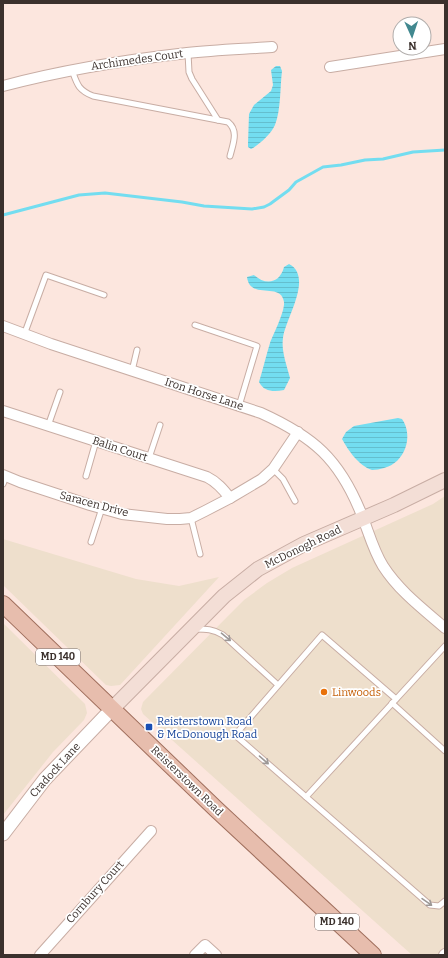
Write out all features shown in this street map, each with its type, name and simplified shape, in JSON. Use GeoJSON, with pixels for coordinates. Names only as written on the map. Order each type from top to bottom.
{"type":"FeatureCollection","features":[{"type":"Feature","properties":{"kind":"main road","name":"McDonogh Road"},"geometry":{"type":"LineString","coordinates":[[112,709],[234,586],[258,569],[304,544],[418,494],[445,480]]}},
{"type":"Feature","properties":{"kind":"main road","name":"Reisterstown Road"},"geometry":{"type":"LineString","coordinates":[[3,604],[216,809],[372,955]]}},
{"type":"Feature","properties":{"kind":"street","name":"Archimedes Court"},"geometry":{"type":"LineString","coordinates":[[3,86],[72,70],[140,59],[188,53],[272,47]]}},
{"type":"Feature","properties":{"kind":"street"},"geometry":{"type":"LineString","coordinates":[[330,67],[445,49]]}},
{"type":"Feature","properties":{"kind":"street","name":"Iron Horse Lane"},"geometry":{"type":"LineString","coordinates":[[3,326],[24,335],[262,413],[298,432],[323,451],[337,467],[353,493],[377,554],[391,576],[410,597],[445,628]]}},
{"type":"Feature","properties":{"kind":"street","name":"Balin Court"},"geometry":{"type":"LineString","coordinates":[[3,411],[215,481],[230,498]]}},
{"type":"Feature","properties":{"kind":"street","name":"Saracen Drive"},"geometry":{"type":"LineString","coordinates":[[4,478],[122,514],[180,520],[191,518],[230,498],[262,479],[273,469],[298,432]]}},
{"type":"Feature","properties":{"kind":"street","name":"Cradock Lane"},"geometry":{"type":"LineString","coordinates":[[3,834],[45,779],[112,709]]}},
{"type":"Feature","properties":{"kind":"street","name":"Cornbury Court"},"geometry":{"type":"LineString","coordinates":[[40,955],[151,830]]}},
{"type":"Feature","properties":{"kind":"street"},"geometry":{"type":"LineString","coordinates":[[195,955],[204,945],[216,955]]}},
{"type":"Feature","properties":{"kind":"lane"},"geometry":{"type":"LineString","coordinates":[[188,53],[189,72],[192,79],[218,120]]}},
{"type":"Feature","properties":{"kind":"lane"},"geometry":{"type":"LineString","coordinates":[[72,70],[79,88],[84,93],[92,96],[228,122],[235,131],[230,156]]}},
{"type":"Feature","properties":{"kind":"lane"},"geometry":{"type":"LineString","coordinates":[[24,335],[46,275],[104,295]]}},
{"type":"Feature","properties":{"kind":"lane"},"geometry":{"type":"LineString","coordinates":[[195,324],[257,346],[239,406]]}},
{"type":"Feature","properties":{"kind":"lane"},"geometry":{"type":"LineString","coordinates":[[132,371],[138,350]]}},
{"type":"Feature","properties":{"kind":"lane"},"geometry":{"type":"LineString","coordinates":[[48,426],[60,392]]}},
{"type":"Feature","properties":{"kind":"lane"},"geometry":{"type":"LineString","coordinates":[[149,458],[160,425]]}},
{"type":"Feature","properties":{"kind":"lane"},"geometry":{"type":"LineString","coordinates":[[86,476],[96,442]]}},
{"type":"Feature","properties":{"kind":"lane"},"geometry":{"type":"LineString","coordinates":[[273,469],[283,479],[295,501]]}},
{"type":"Feature","properties":{"kind":"lane"},"geometry":{"type":"LineString","coordinates":[[91,542],[102,508]]}},
{"type":"Feature","properties":{"kind":"lane"},"geometry":{"type":"LineString","coordinates":[[191,518],[200,554]]}},
{"type":"Feature","properties":{"kind":"lane"},"geometry":{"type":"LineString","coordinates":[[190,629],[208,628],[224,634],[278,685]]}},
{"type":"Feature","properties":{"kind":"lane"},"geometry":{"type":"LineString","coordinates":[[445,751],[394,701],[322,635],[235,735],[430,905],[439,906],[445,901]]}},
{"type":"Feature","properties":{"kind":"lane"},"geometry":{"type":"LineString","coordinates":[[306,797],[445,646]]}},
{"type":"Feature","properties":{"kind":"shaded area"},"geometry":{"type":"Polygon","coordinates":[[[445,496],[445,955],[412,955],[143,714],[141,709],[143,702],[244,600],[267,583],[292,568],[433,504],[445,496]]]}},
{"type":"Feature","properties":{"kind":"shaded area"},"geometry":{"type":"Polygon","coordinates":[[[3,539],[136,579],[179,586],[219,577],[120,685],[111,686],[106,685],[3,585],[3,539]]]}},
{"type":"Feature","properties":{"kind":"shaded area"},"geometry":{"type":"Polygon","coordinates":[[[3,623],[85,704],[87,713],[84,720],[53,752],[3,815],[3,623]]]}},
{"type":"Feature","properties":{"kind":"water"},"geometry":{"type":"Polygon","coordinates":[[[276,66],[280,66],[282,71],[277,119],[268,135],[251,149],[248,147],[249,114],[254,105],[271,91],[273,85],[271,70],[276,66]]]}},
{"type":"Feature","properties":{"kind":"water"},"geometry":{"type":"Polygon","coordinates":[[[289,264],[296,270],[299,278],[299,288],[283,338],[284,353],[290,378],[284,390],[273,391],[264,388],[259,382],[270,343],[283,311],[284,302],[282,296],[277,293],[254,288],[249,284],[247,277],[254,275],[263,281],[272,281],[279,277],[284,267],[289,264]]]}},
{"type":"Feature","properties":{"kind":"water"},"geometry":{"type":"Polygon","coordinates":[[[398,418],[402,419],[406,426],[407,441],[402,455],[397,461],[384,468],[372,470],[367,468],[351,453],[342,439],[346,432],[354,426],[398,418]]]}},
{"type":"Feature","properties":{"kind":"waterway"},"geometry":{"type":"LineString","coordinates":[[3,215],[79,195],[105,193],[204,206],[252,209],[264,207],[270,204],[289,190],[296,182],[323,167],[365,160],[383,159],[413,152],[445,150]]}},
{"type":"Feature","properties":{"kind":"place","name":"Linwoods"},"geometry":{"type":"Point","coordinates":[324,692]}},
{"type":"Feature","properties":{"kind":"place","name":"Reisterstown Road & McDonough Road"},"geometry":{"type":"Point","coordinates":[149,727]}}]}
